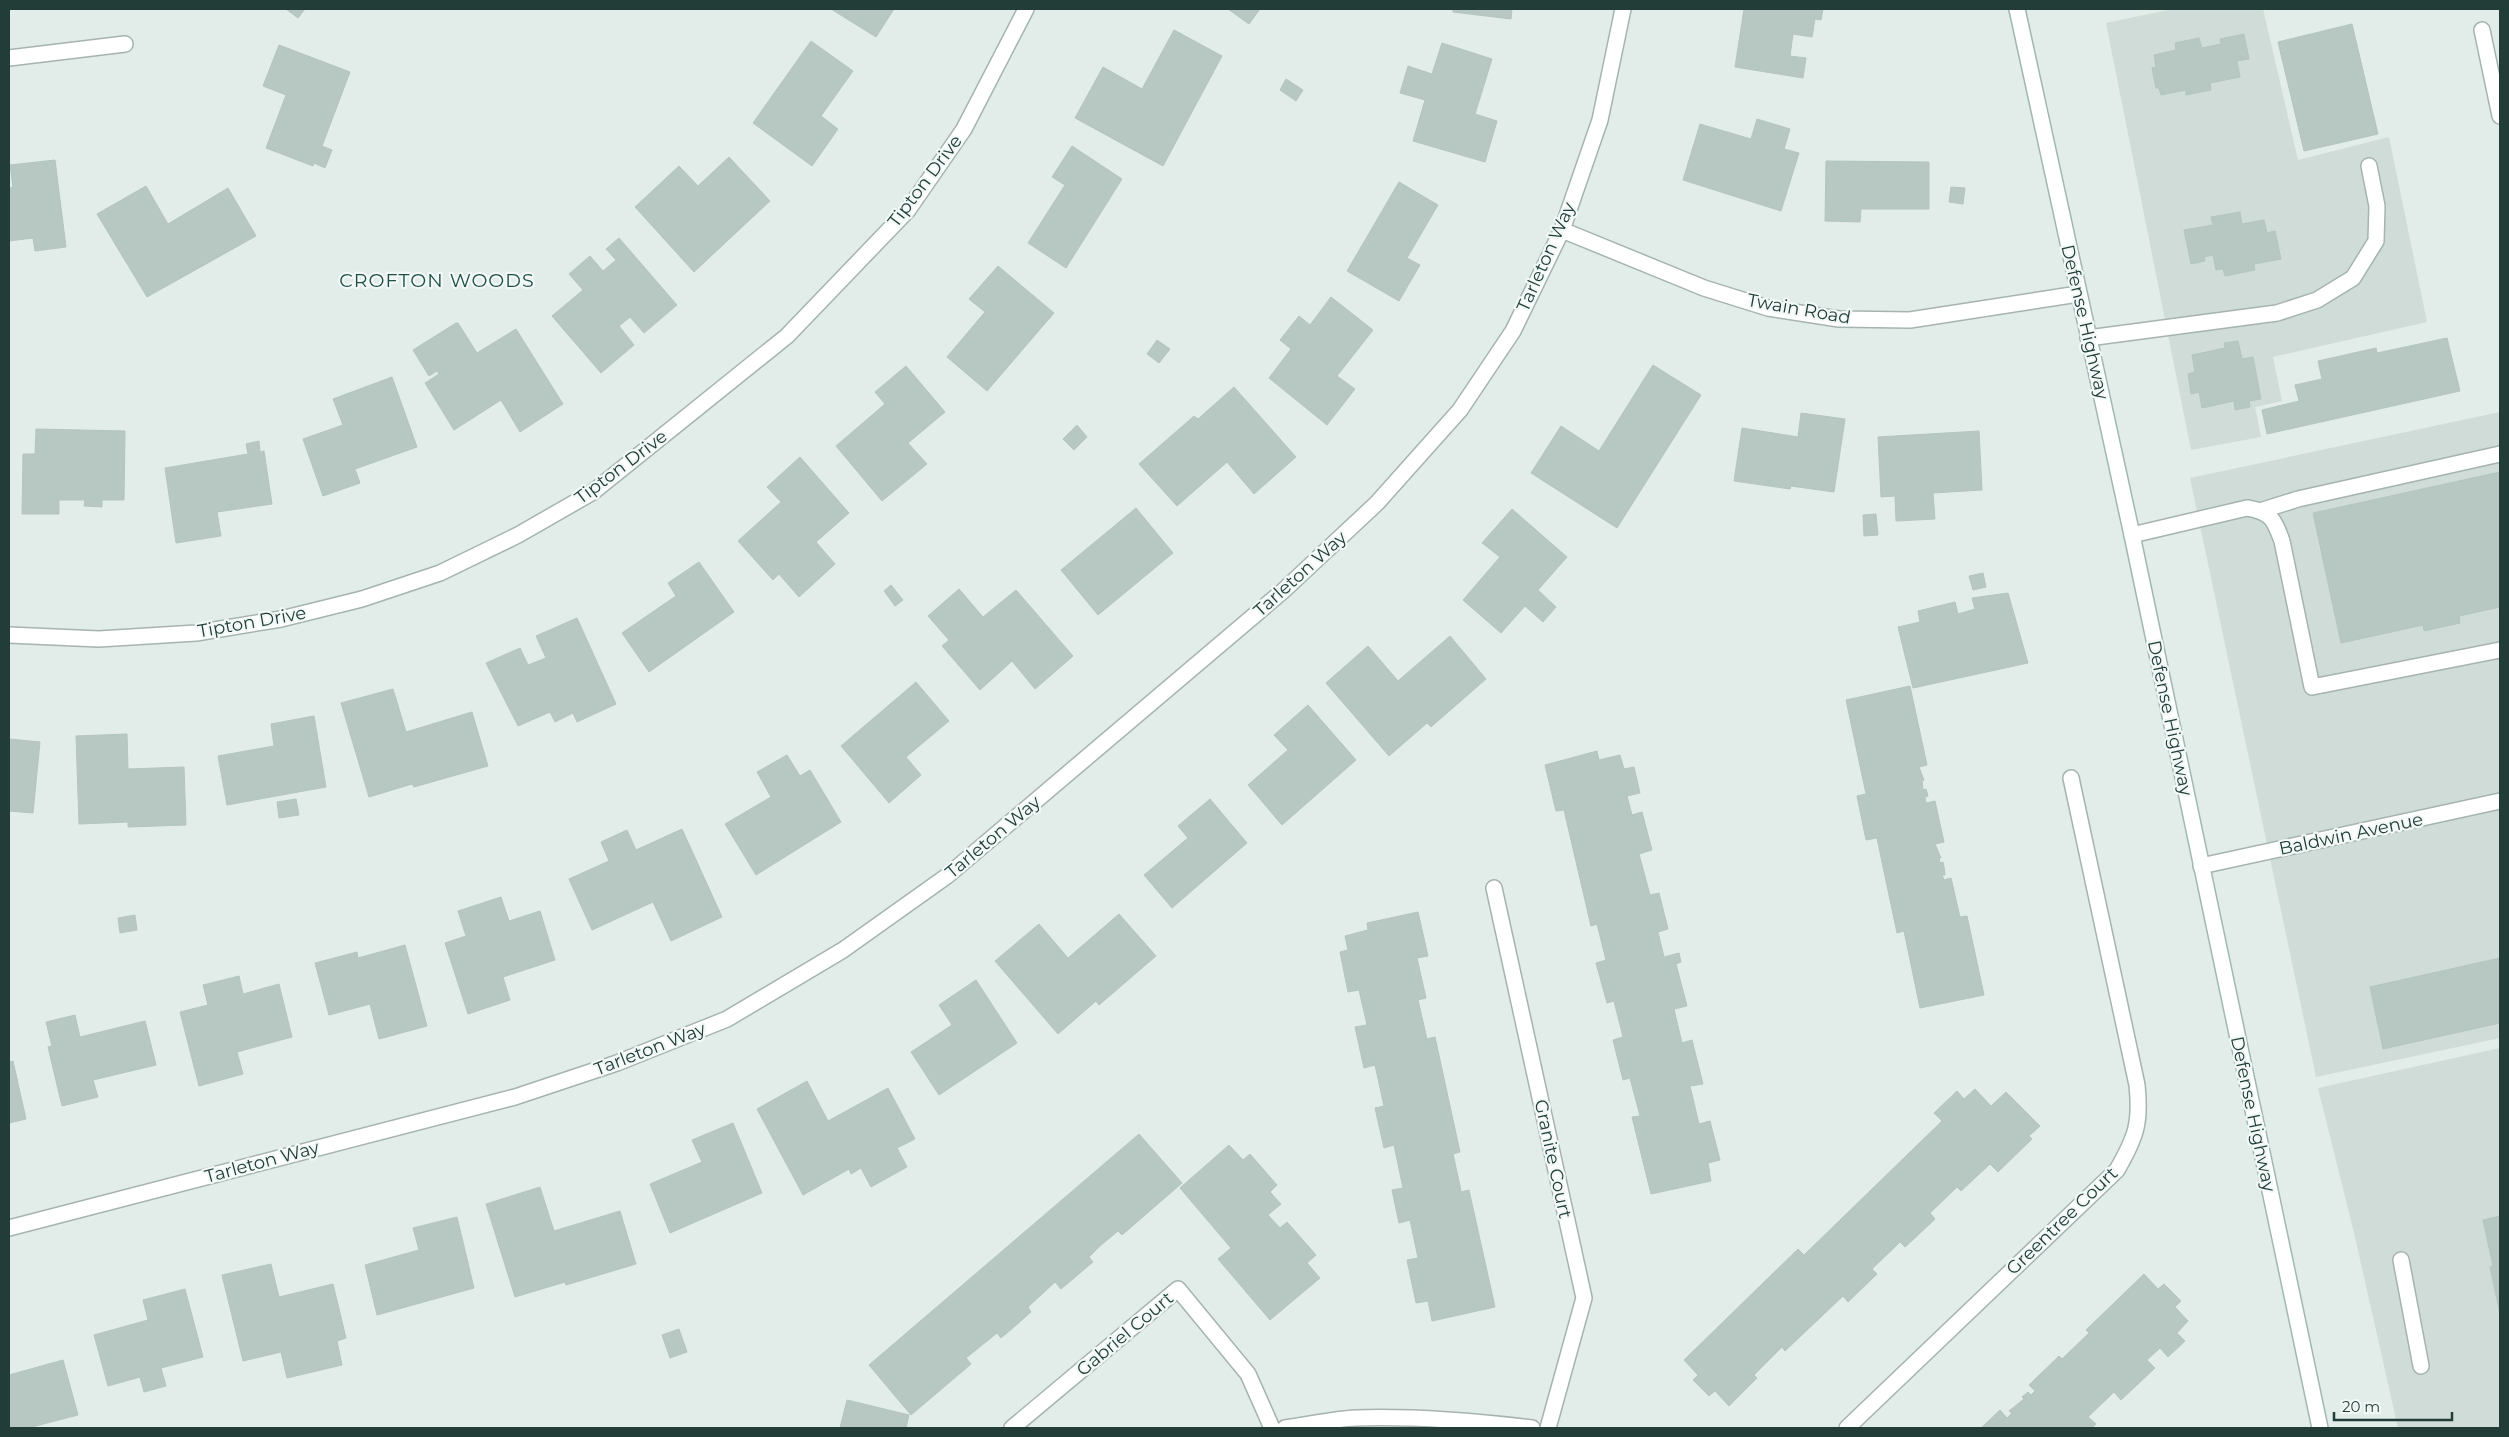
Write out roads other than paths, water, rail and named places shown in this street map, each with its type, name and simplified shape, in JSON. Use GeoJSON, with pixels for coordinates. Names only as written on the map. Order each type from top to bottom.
{"type":"FeatureCollection","features":[{"type":"Feature","properties":{"kind":"street","name":"Tipton Drive"},"geometry":{"type":"LineString","coordinates":[[9,634],[98,639],[196,632],[281,619],[362,599],[440,574],[518,535],[593,492],[787,336],[908,210],[964,128],[1026,9]]}},
{"type":"Feature","properties":{"kind":"street","name":"Tarleton Way"},"geometry":{"type":"LineString","coordinates":[[9,1228],[515,1097],[617,1063],[727,1019],[843,950],[947,876],[1283,591],[1377,503],[1460,410],[1513,331],[1562,230],[1600,120],[1623,9]]}},
{"type":"Feature","properties":{"kind":"street","name":"Defense Highway"},"geometry":{"type":"LineString","coordinates":[[2017,9],[2132,535],[2320,1428]]}},
{"type":"Feature","properties":{"kind":"street"},"geometry":{"type":"LineString","coordinates":[[2482,30],[2500,116]]}},
{"type":"Feature","properties":{"kind":"street"},"geometry":{"type":"LineString","coordinates":[[9,58],[125,44]]}},
{"type":"Feature","properties":{"kind":"street"},"geometry":{"type":"LineString","coordinates":[[2088,338],[2278,313],[2317,300],[2353,278],[2376,241],[2377,206],[2369,166]]}},
{"type":"Feature","properties":{"kind":"street","name":"Twain Road"},"geometry":{"type":"LineString","coordinates":[[1562,230],[1704,288],[1768,308],[1839,320],[1910,320],[2078,294]]}},
{"type":"Feature","properties":{"kind":"street"},"geometry":{"type":"LineString","coordinates":[[2132,535],[2247,508],[2263,510],[2298,499],[2500,454]]}},
{"type":"Feature","properties":{"kind":"street"},"geometry":{"type":"LineString","coordinates":[[2263,510],[2276,524],[2282,541],[2312,687],[2500,650]]}},
{"type":"Feature","properties":{"kind":"street","name":"Greentree Court"},"geometry":{"type":"LineString","coordinates":[[1847,1428],[2117,1170],[2133,1143],[2140,1113],[2138,1085],[2072,778]]}},
{"type":"Feature","properties":{"kind":"street","name":"Baldwin Avenue"},"geometry":{"type":"LineString","coordinates":[[2201,866],[2500,802]]}},
{"type":"Feature","properties":{"kind":"street","name":"Granite Court"},"geometry":{"type":"LineString","coordinates":[[1494,888],[1584,1298],[1548,1428]]}},
{"type":"Feature","properties":{"kind":"street"},"geometry":{"type":"LineString","coordinates":[[2401,1260],[2421,1366]]}},
{"type":"Feature","properties":{"kind":"street","name":"Gabriel Court"},"geometry":{"type":"LineString","coordinates":[[1012,1428],[1178,1289],[1248,1374],[1272,1428]]}},
{"type":"Feature","properties":{"kind":"street"},"geometry":{"type":"LineString","coordinates":[[1284,1428],[1354,1418],[1410,1417],[1473,1421],[1532,1428]]}},
{"type":"Feature","properties":{"kind":"district","name":"CROFTON WOODS"},"geometry":{"type":"Point","coordinates":[437,280]}}]}
